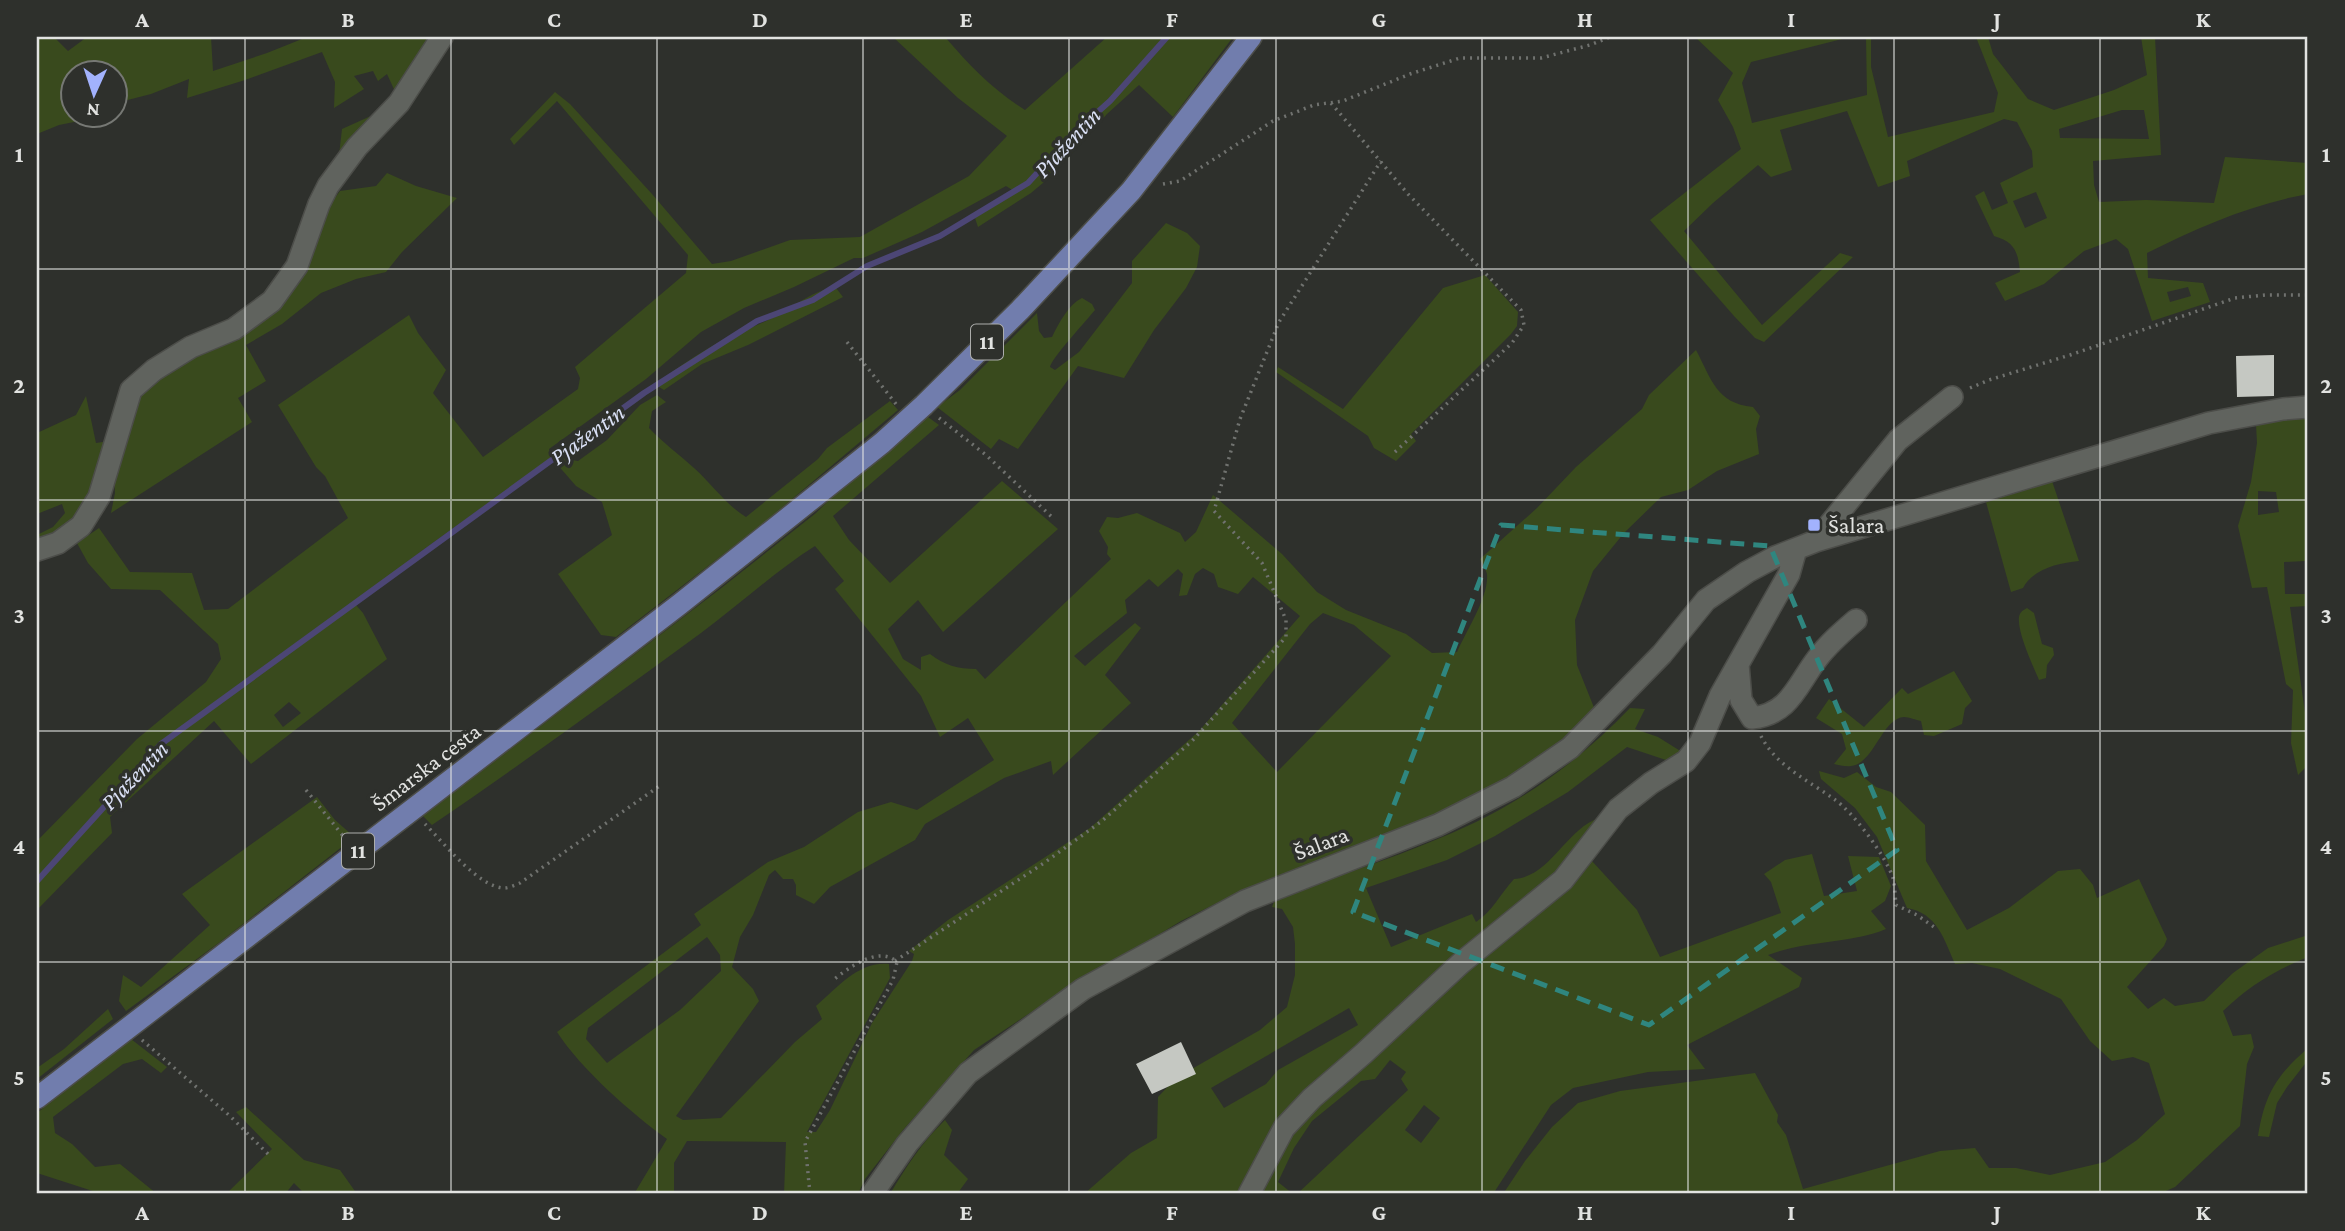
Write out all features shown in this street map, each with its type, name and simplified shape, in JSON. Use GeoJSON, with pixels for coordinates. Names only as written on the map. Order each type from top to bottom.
{"type":"FeatureCollection","features":[{"type":"Feature","properties":{"kind":"main road","name":"11"},"geometry":{"type":"LineString","coordinates":[[916,412],[1020,310],[1130,191],[1251,37]]}},
{"type":"Feature","properties":{"kind":"main road","name":"Šmarska cesta"},"geometry":{"type":"LineString","coordinates":[[37,1098],[680,604],[882,443],[916,412]]}},
{"type":"Feature","properties":{"kind":"street"},"geometry":{"type":"LineString","coordinates":[[37,550],[58,543],[81,526],[100,496],[131,390],[154,370],[191,347],[234,329],[272,301],[298,266],[319,204],[328,186],[357,147],[399,103],[442,37]]}},
{"type":"Feature","properties":{"kind":"street"},"geometry":{"type":"LineString","coordinates":[[1249,1194],[1284,1128],[1312,1097],[1363,1054],[1461,963],[1563,880],[1618,809],[1651,783],[1686,761],[1700,743],[1720,696],[1806,545],[1898,440],[1952,397]]}},
{"type":"Feature","properties":{"kind":"street","name":"Šalara"},"geometry":{"type":"LineString","coordinates":[[872,1194],[907,1144],[968,1073],[1083,989],[1245,901],[1438,825],[1513,787],[1570,748],[1662,654],[1706,600],[1747,572],[1806,545],[2209,423],[2283,408],[2308,407]]}},
{"type":"Feature","properties":{"kind":"street"},"geometry":{"type":"LineString","coordinates":[[1738,664],[1741,700],[1752,718],[1767,717],[1792,698],[1816,660],[1856,620]]}},
{"type":"Feature","properties":{"kind":"path"},"geometry":{"type":"LineString","coordinates":[[1130,191],[1180,181],[1273,121],[1314,105],[1343,101],[1410,74],[1460,58],[1541,58],[1610,37]]}},
{"type":"Feature","properties":{"kind":"path"},"geometry":{"type":"LineString","coordinates":[[1331,103],[1408,194],[1521,310],[1524,325],[1512,343],[1395,452]]}},
{"type":"Feature","properties":{"kind":"path"},"geometry":{"type":"LineString","coordinates":[[895,961],[1044,863],[1102,821],[1192,741],[1286,637],[1286,620],[1262,563],[1213,511],[1240,419],[1279,322],[1381,161]]}},
{"type":"Feature","properties":{"kind":"path"},"geometry":{"type":"LineString","coordinates":[[1952,397],[1989,380],[2235,298],[2308,295]]}},
{"type":"Feature","properties":{"kind":"path"},"geometry":{"type":"LineString","coordinates":[[847,342],[916,412],[986,455],[1054,520]]}},
{"type":"Feature","properties":{"kind":"path"},"geometry":{"type":"LineString","coordinates":[[1752,718],[1766,747],[1793,771],[1838,802],[1873,841],[1893,878],[1896,905],[1934,927]]}},
{"type":"Feature","properties":{"kind":"path"},"geometry":{"type":"LineString","coordinates":[[412,811],[489,885],[506,888],[520,883],[661,785]]}},
{"type":"Feature","properties":{"kind":"path"},"geometry":{"type":"LineString","coordinates":[[306,790],[356,853]]}},
{"type":"Feature","properties":{"kind":"path"},"geometry":{"type":"LineString","coordinates":[[810,1194],[805,1142],[894,980],[895,961],[890,956],[880,955],[847,968],[832,981]]}},
{"type":"Feature","properties":{"kind":"path"},"geometry":{"type":"LineString","coordinates":[[127,1028],[230,1116],[270,1156]]}},
{"type":"Feature","properties":{"kind":"highlighted area"},"geometry":{"type":"Polygon","coordinates":[[[1501,525],[1770,546],[1897,850],[1649,1025],[1353,912],[1501,525]]]}},
{"type":"Feature","properties":{"kind":"green space"},"geometry":{"type":"Polygon","coordinates":[[[37,37],[54,37],[68,51],[87,37],[211,37],[213,71],[307,37],[435,37],[406,86],[401,101],[352,144],[338,164],[342,129],[373,115],[398,98],[387,74],[378,81],[373,71],[354,76],[364,89],[334,108],[335,82],[322,52],[187,98],[189,79],[130,99],[130,60],[60,60],[60,125],[37,134],[37,37]]]}},
{"type":"Feature","properties":{"kind":"green space"},"geometry":{"type":"Polygon","coordinates":[[[893,37],[945,37],[982,77],[1025,110],[1107,37],[1233,37],[1173,117],[1139,85],[1107,114],[1050,177],[1031,193],[978,227],[975,218],[1014,191],[1006,186],[922,232],[863,258],[854,258],[744,308],[701,332],[646,379],[549,449],[551,458],[423,550],[355,604],[363,613],[387,659],[251,764],[214,721],[110,817],[112,833],[37,910],[37,841],[137,739],[206,682],[221,659],[218,644],[160,590],[111,589],[88,563],[77,543],[99,528],[130,572],[192,573],[204,610],[228,609],[348,518],[325,476],[316,467],[278,405],[409,315],[418,333],[446,370],[433,393],[483,457],[578,389],[580,378],[575,367],[686,273],[688,255],[557,101],[514,145],[510,139],[555,92],[570,104],[712,264],[731,261],[790,240],[860,237],[969,176],[1007,136],[958,98],[893,37]],[[289,702],[274,715],[283,727],[301,713],[289,702]]]}},
{"type":"Feature","properties":{"kind":"green space"},"geometry":{"type":"Polygon","coordinates":[[[1695,37],[1850,37],[1751,62],[1742,83],[1752,123],[1867,95],[1866,37],[1871,37],[1871,67],[1888,137],[1994,112],[1998,93],[1976,37],[1988,37],[1993,54],[2028,99],[2054,110],[2114,90],[2147,75],[2141,37],[2155,37],[2161,155],[2093,161],[2094,185],[2099,202],[2146,200],[2214,203],[2225,157],[2308,163],[2308,194],[2266,204],[2226,218],[2147,253],[2148,278],[2203,283],[2210,302],[2152,321],[2128,249],[2116,239],[2084,251],[2044,284],[2005,301],[1995,283],[2020,272],[2018,259],[2007,241],[1994,236],[1975,196],[1984,191],[1992,210],[2008,203],[2000,183],[2033,167],[2032,151],[2017,122],[2004,119],[1907,161],[1910,176],[1878,187],[1847,111],[1780,130],[1792,170],[1771,177],[1758,165],[1684,231],[1762,325],[1840,253],[1853,257],[1764,342],[1755,338],[1734,316],[1650,220],[1741,149],[1733,127],[1718,100],[1733,73],[1695,37]],[[2122,110],[2059,129],[2060,138],[2149,139],[2144,110],[2122,110]],[[2036,192],[2013,201],[2025,228],[2047,218],[2036,192]],[[2188,287],[2167,292],[2170,302],[2191,296],[2188,287]]]}},
{"type":"Feature","properties":{"kind":"green space"},"geometry":{"type":"Polygon","coordinates":[[[387,173],[416,186],[457,198],[402,252],[386,272],[356,279],[321,293],[282,324],[246,345],[266,381],[238,398],[252,422],[111,513],[115,493],[114,477],[136,396],[153,378],[236,332],[340,191],[376,186],[387,173]]]}},
{"type":"Feature","properties":{"kind":"green space"},"geometry":{"type":"Polygon","coordinates":[[[1166,223],[1187,233],[1200,246],[1197,267],[1186,288],[1154,330],[1124,378],[1078,366],[1018,449],[999,439],[991,449],[937,407],[960,390],[1037,313],[1039,331],[1044,338],[1052,337],[1068,310],[1082,298],[1092,304],[1095,310],[1062,348],[1050,367],[1055,370],[1079,352],[1132,283],[1132,261],[1166,223]]]}},
{"type":"Feature","properties":{"kind":"green space"},"geometry":{"type":"Polygon","coordinates":[[[1485,275],[1518,312],[1517,326],[1411,434],[1416,441],[1396,461],[1374,448],[1368,436],[1276,372],[1278,367],[1343,409],[1443,288],[1485,275]]]}},
{"type":"Feature","properties":{"kind":"green space"},"geometry":{"type":"Polygon","coordinates":[[[830,288],[836,288],[843,297],[748,345],[702,364],[664,390],[659,387],[658,382],[709,348],[830,288]]]}},
{"type":"Feature","properties":{"kind":"green space"},"geometry":{"type":"Polygon","coordinates":[[[1696,350],[1711,380],[1723,395],[1741,405],[1753,407],[1760,416],[1756,429],[1759,454],[1717,471],[1688,490],[1661,497],[1624,533],[1593,571],[1575,620],[1577,665],[1597,715],[1517,772],[1432,819],[1231,896],[1181,921],[1036,1009],[974,1050],[903,1130],[865,1179],[858,1194],[784,1194],[786,1142],[687,1141],[674,1163],[674,1194],[634,1194],[667,1139],[608,1090],[557,1032],[701,925],[694,914],[768,862],[804,847],[858,812],[891,802],[917,810],[994,760],[968,718],[940,737],[921,696],[835,589],[844,581],[815,546],[701,633],[466,802],[432,825],[423,816],[720,589],[816,513],[928,417],[939,425],[833,516],[849,540],[890,583],[1002,481],[1058,529],[943,632],[918,600],[888,629],[903,659],[921,670],[921,657],[930,654],[951,666],[976,669],[985,679],[1111,559],[1099,531],[1107,517],[1118,518],[1137,513],[1180,533],[1185,542],[1196,532],[1213,495],[1282,554],[1317,592],[1346,610],[1406,634],[1432,653],[1457,652],[1476,614],[1487,583],[1487,574],[1480,559],[1537,508],[1576,467],[1642,409],[1649,395],[1696,350]],[[1203,568],[1195,574],[1187,595],[1179,596],[1183,574],[1178,569],[1158,587],[1149,579],[1125,600],[1127,613],[1074,656],[1085,666],[1135,623],[1141,628],[1105,675],[1131,703],[1053,775],[1051,761],[1004,778],[925,824],[915,840],[830,887],[814,904],[796,895],[793,879],[783,879],[775,870],[769,875],[753,915],[740,937],[732,967],[753,989],[759,1001],[676,1116],[683,1120],[721,1118],[795,1042],[822,1019],[816,1006],[859,971],[878,964],[889,964],[890,978],[807,1132],[816,1132],[830,1110],[872,1023],[912,961],[914,954],[909,951],[948,920],[1090,828],[1199,731],[1300,616],[1253,577],[1238,594],[1218,587],[1214,574],[1203,568]],[[1323,613],[1310,624],[1232,723],[1277,772],[1391,656],[1354,625],[1323,613]],[[707,937],[588,1028],[586,1039],[607,1063],[680,1010],[721,971],[720,955],[707,937]]]}},
{"type":"Feature","properties":{"kind":"green space"},"geometry":{"type":"Polygon","coordinates":[[[657,395],[666,402],[652,411],[649,428],[746,517],[818,459],[827,448],[890,401],[898,410],[760,526],[616,637],[601,635],[558,574],[612,535],[602,502],[576,486],[556,463],[562,458],[578,461],[607,440],[640,405],[657,395]]]}},
{"type":"Feature","properties":{"kind":"green space"},"geometry":{"type":"Polygon","coordinates":[[[86,396],[96,443],[109,441],[81,520],[37,543],[37,535],[53,527],[65,513],[62,504],[37,514],[37,433],[76,415],[86,396]]]}},
{"type":"Feature","properties":{"kind":"green space"},"geometry":{"type":"Polygon","coordinates":[[[2308,415],[2308,606],[2290,607],[2308,734],[2308,765],[2298,775],[2291,743],[2293,690],[2286,684],[2267,587],[2252,588],[2238,526],[2251,482],[2257,443],[2256,424],[2308,415]],[[2258,491],[2258,515],[2279,512],[2276,492],[2258,491]],[[2305,561],[2284,562],[2285,594],[2306,594],[2305,561]]]}},
{"type":"Feature","properties":{"kind":"green space"},"geometry":{"type":"Polygon","coordinates":[[[2052,481],[2079,561],[2047,568],[2027,581],[2023,588],[2011,592],[1986,502],[2052,481]]]}},
{"type":"Feature","properties":{"kind":"green space"},"geometry":{"type":"Polygon","coordinates":[[[2027,608],[2034,613],[2042,644],[2053,648],[2054,655],[2047,665],[2046,678],[2039,680],[2020,631],[2019,617],[2027,608]]]}},
{"type":"Feature","properties":{"kind":"green space"},"geometry":{"type":"Polygon","coordinates":[[[1954,671],[1972,701],[1965,708],[1962,724],[1934,736],[1924,735],[1921,721],[1906,717],[1896,719],[1866,758],[1849,766],[1834,764],[1846,749],[1842,734],[1816,718],[1829,699],[1864,727],[1902,688],[1908,694],[1954,671]]]}},
{"type":"Feature","properties":{"kind":"green space"},"geometry":{"type":"Polygon","coordinates":[[[1630,708],[1645,709],[1635,729],[1658,737],[1682,752],[1669,761],[1627,747],[1568,792],[1495,836],[1447,860],[1366,888],[1391,947],[1472,914],[1476,922],[1492,908],[1514,879],[1538,870],[1577,832],[1599,818],[1585,840],[1549,878],[1502,917],[1373,1037],[1241,1194],[1084,1194],[1131,1153],[1157,1138],[1158,1097],[1176,1078],[1260,1030],[1287,1007],[1295,975],[1295,944],[1293,927],[1282,909],[1272,907],[1275,899],[1402,853],[1476,822],[1539,786],[1630,708]],[[1349,1008],[1211,1088],[1224,1108],[1266,1084],[1278,1070],[1358,1025],[1349,1008]]]}},
{"type":"Feature","properties":{"kind":"green space"},"geometry":{"type":"Polygon","coordinates":[[[1819,771],[1844,778],[1857,772],[1876,787],[1891,792],[1925,825],[1926,861],[1967,930],[2009,908],[2058,871],[2080,869],[2093,885],[2097,898],[2139,879],[2167,939],[2164,946],[2127,987],[2148,1009],[2164,998],[2175,1006],[2204,1001],[2233,973],[2268,948],[2308,935],[2308,957],[2263,980],[2223,1011],[2233,1036],[2251,1034],[2254,1047],[2247,1064],[2240,1126],[2175,1187],[2159,1194],[1503,1194],[1552,1127],[1578,1103],[1620,1091],[1755,1073],[1778,1115],[1777,1122],[1786,1135],[1803,1189],[1940,1151],[1975,1148],[1989,1168],[2016,1168],[2050,1175],[2105,1162],[2137,1140],[2165,1114],[2149,1063],[2133,1057],[2112,1061],[2090,1041],[2061,999],[2000,969],[1972,963],[1955,964],[1943,937],[1932,921],[1926,915],[1907,908],[1877,837],[1855,808],[1821,779],[1819,771]]]}},
{"type":"Feature","properties":{"kind":"green space"},"geometry":{"type":"Polygon","coordinates":[[[317,797],[335,820],[352,835],[343,846],[126,1011],[119,1001],[123,975],[141,987],[210,925],[182,894],[317,797]]]}},
{"type":"Feature","properties":{"kind":"green space"},"geometry":{"type":"Polygon","coordinates":[[[1812,854],[1824,896],[1857,891],[1848,856],[1879,857],[1891,886],[1885,901],[1871,911],[1886,929],[1768,955],[1802,978],[1799,987],[1687,1045],[1705,1069],[1648,1072],[1573,1088],[1551,1105],[1493,1194],[1297,1194],[1408,1090],[1401,1079],[1406,1072],[1390,1060],[1375,1079],[1361,1081],[1312,1121],[1294,1148],[1278,1182],[1293,1194],[1256,1194],[1298,1120],[1591,860],[1637,910],[1660,957],[1781,913],[1771,882],[1764,874],[1785,860],[1812,854]],[[1424,1105],[1405,1130],[1421,1143],[1440,1118],[1424,1105]]]}},
{"type":"Feature","properties":{"kind":"green space"},"geometry":{"type":"Polygon","coordinates":[[[108,1009],[113,1019],[37,1079],[37,1068],[64,1049],[108,1009]]]}},
{"type":"Feature","properties":{"kind":"green space"},"geometry":{"type":"Polygon","coordinates":[[[131,1039],[167,1067],[161,1073],[142,1059],[123,1064],[53,1117],[55,1133],[72,1144],[95,1167],[120,1164],[157,1194],[102,1194],[37,1173],[37,1113],[131,1039]]]}},
{"type":"Feature","properties":{"kind":"green space"},"geometry":{"type":"Polygon","coordinates":[[[2308,1048],[2308,1060],[2277,1103],[2269,1137],[2258,1136],[2268,1097],[2280,1077],[2308,1048]]]}},
{"type":"Feature","properties":{"kind":"green space"},"geometry":{"type":"Polygon","coordinates":[[[246,1107],[304,1160],[340,1170],[357,1194],[305,1194],[294,1183],[285,1194],[226,1194],[272,1149],[236,1112],[246,1107]]]}},
{"type":"Feature","properties":{"kind":"green space"},"geometry":{"type":"Polygon","coordinates":[[[945,1120],[952,1130],[944,1155],[968,1179],[957,1194],[890,1194],[915,1155],[945,1120]]]}},
{"type":"Feature","properties":{"kind":"building"},"geometry":{"type":"Polygon","coordinates":[[[2274,355],[2274,396],[2237,397],[2236,356],[2274,355]]]}},
{"type":"Feature","properties":{"kind":"building"},"geometry":{"type":"Polygon","coordinates":[[[1181,1042],[1196,1074],[1152,1094],[1136,1064],[1181,1042]]]}},
{"type":"Feature","properties":{"kind":"waterway","name":"Pjažentin"},"geometry":{"type":"LineString","coordinates":[[37,881],[161,744],[644,393],[757,321],[813,300],[867,266],[940,236],[1028,183],[1071,136],[1110,101],[1167,37]]}},
{"type":"Feature","properties":{"kind":"place","name":"Šalara"},"geometry":{"type":"Point","coordinates":[1814,525]}}]}
